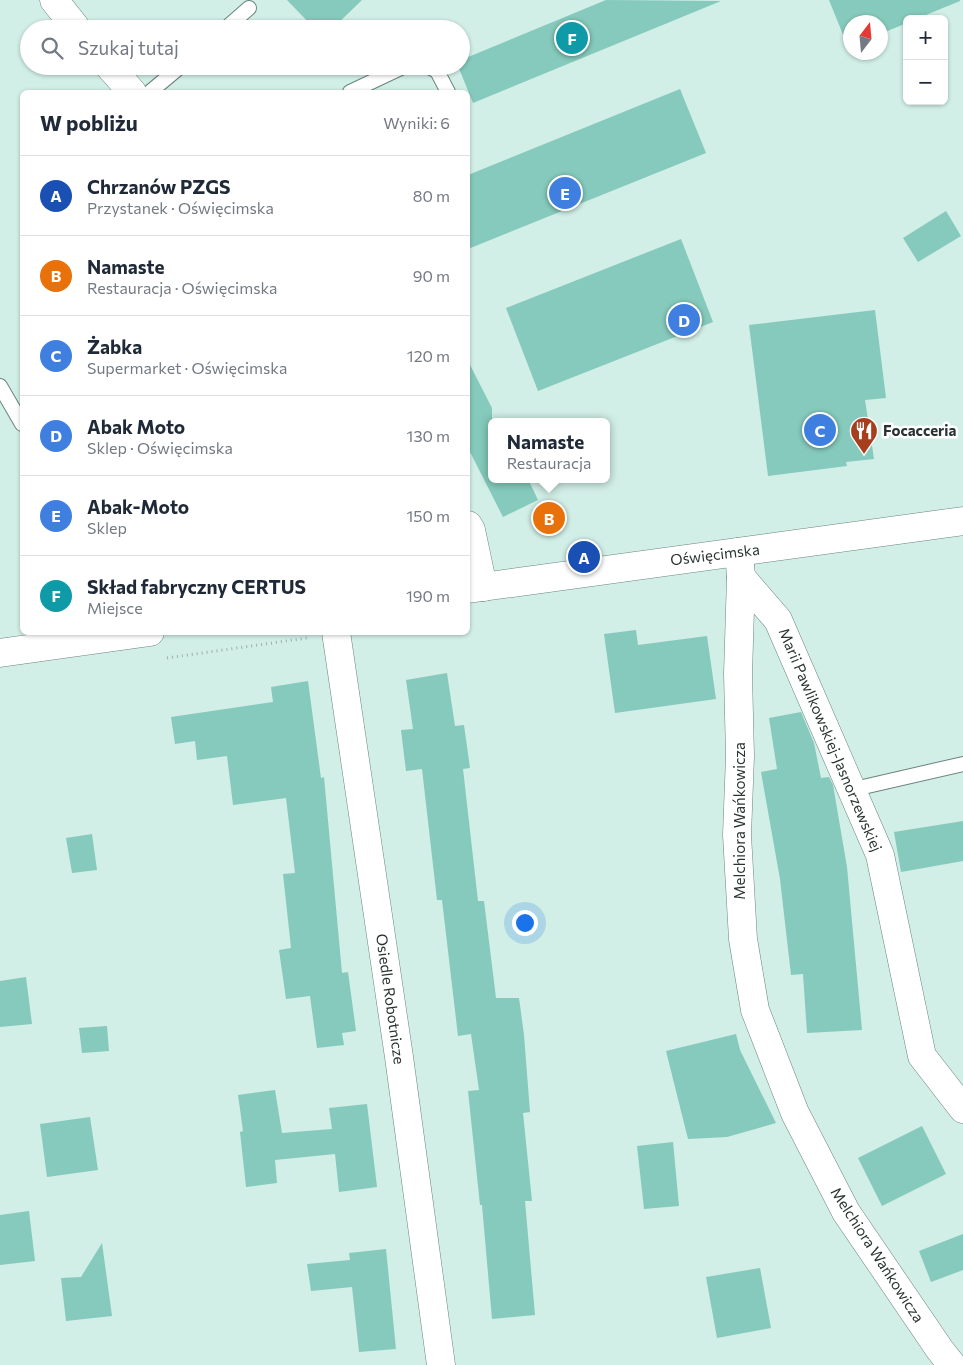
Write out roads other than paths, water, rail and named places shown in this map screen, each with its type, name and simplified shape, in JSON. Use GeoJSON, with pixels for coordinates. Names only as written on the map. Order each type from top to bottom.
{"type":"FeatureCollection","features":[{"type":"Feature","properties":{"kind":"street"},"geometry":{"type":"LineString","coordinates":[[54,0],[69,20]]}},
{"type":"Feature","properties":{"kind":"street"},"geometry":{"type":"LineString","coordinates":[[117,75],[130,90]]}},
{"type":"Feature","properties":{"kind":"street","name":"Oświęcimska"},"geometry":{"type":"LineString","coordinates":[[475,588],[740,565],[963,521]]}},
{"type":"Feature","properties":{"kind":"street"},"geometry":{"type":"LineString","coordinates":[[470,528],[475,588]]}},
{"type":"Feature","properties":{"kind":"street","name":"Marii Pawlikowskiej-Jasnorzewskiej"},"geometry":{"type":"LineString","coordinates":[[740,565],[778,620],[850,790],[880,855],[922,1056],[963,1109]]}},
{"type":"Feature","properties":{"kind":"street","name":"Melchiora Wańkowicza"},"geometry":{"type":"LineString","coordinates":[[740,565],[738,674],[740,756],[737,835],[743,939],[755,1010],[795,1113],[846,1212],[952,1365]]}},
{"type":"Feature","properties":{"kind":"street"},"geometry":{"type":"LineString","coordinates":[[0,653],[113,635]]}},
{"type":"Feature","properties":{"kind":"street","name":"Osiedle Robotnicze"},"geometry":{"type":"LineString","coordinates":[[336,635],[400,1066],[441,1365]]}},
{"type":"Feature","properties":{"kind":"lane"},"geometry":{"type":"LineString","coordinates":[[235,20],[249,8]]}},
{"type":"Feature","properties":{"kind":"lane"},"geometry":{"type":"LineString","coordinates":[[152,90],[170,75]]}},
{"type":"Feature","properties":{"kind":"lane"},"geometry":{"type":"LineString","coordinates":[[354,90],[386,75]]}},
{"type":"Feature","properties":{"kind":"lane"},"geometry":{"type":"LineString","coordinates":[[439,75],[447,90]]}},
{"type":"Feature","properties":{"kind":"lane"},"geometry":{"type":"LineString","coordinates":[[0,386],[20,421]]}},
{"type":"Feature","properties":{"kind":"lane"},"geometry":{"type":"LineString","coordinates":[[850,790],[963,764]]}},
{"type":"Feature","properties":{"kind":"place","name":"Skład fabryczny CERTUS"},"geometry":{"type":"Point","coordinates":[572,38]}},
{"type":"Feature","properties":{"kind":"place","name":"Abak-Moto"},"geometry":{"type":"Point","coordinates":[565,193]}},
{"type":"Feature","properties":{"kind":"place","name":"Abak Moto"},"geometry":{"type":"Point","coordinates":[684,320]}},
{"type":"Feature","properties":{"kind":"place","name":"Żabka"},"geometry":{"type":"Point","coordinates":[820,430]}},
{"type":"Feature","properties":{"kind":"place","name":"Focacceria"},"geometry":{"type":"Point","coordinates":[864,455]}},
{"type":"Feature","properties":{"kind":"place","name":"Namaste"},"geometry":{"type":"Point","coordinates":[549,518]}},
{"type":"Feature","properties":{"kind":"place","name":"Chrzanów PZGS"},"geometry":{"type":"Point","coordinates":[584,557]}}]}
